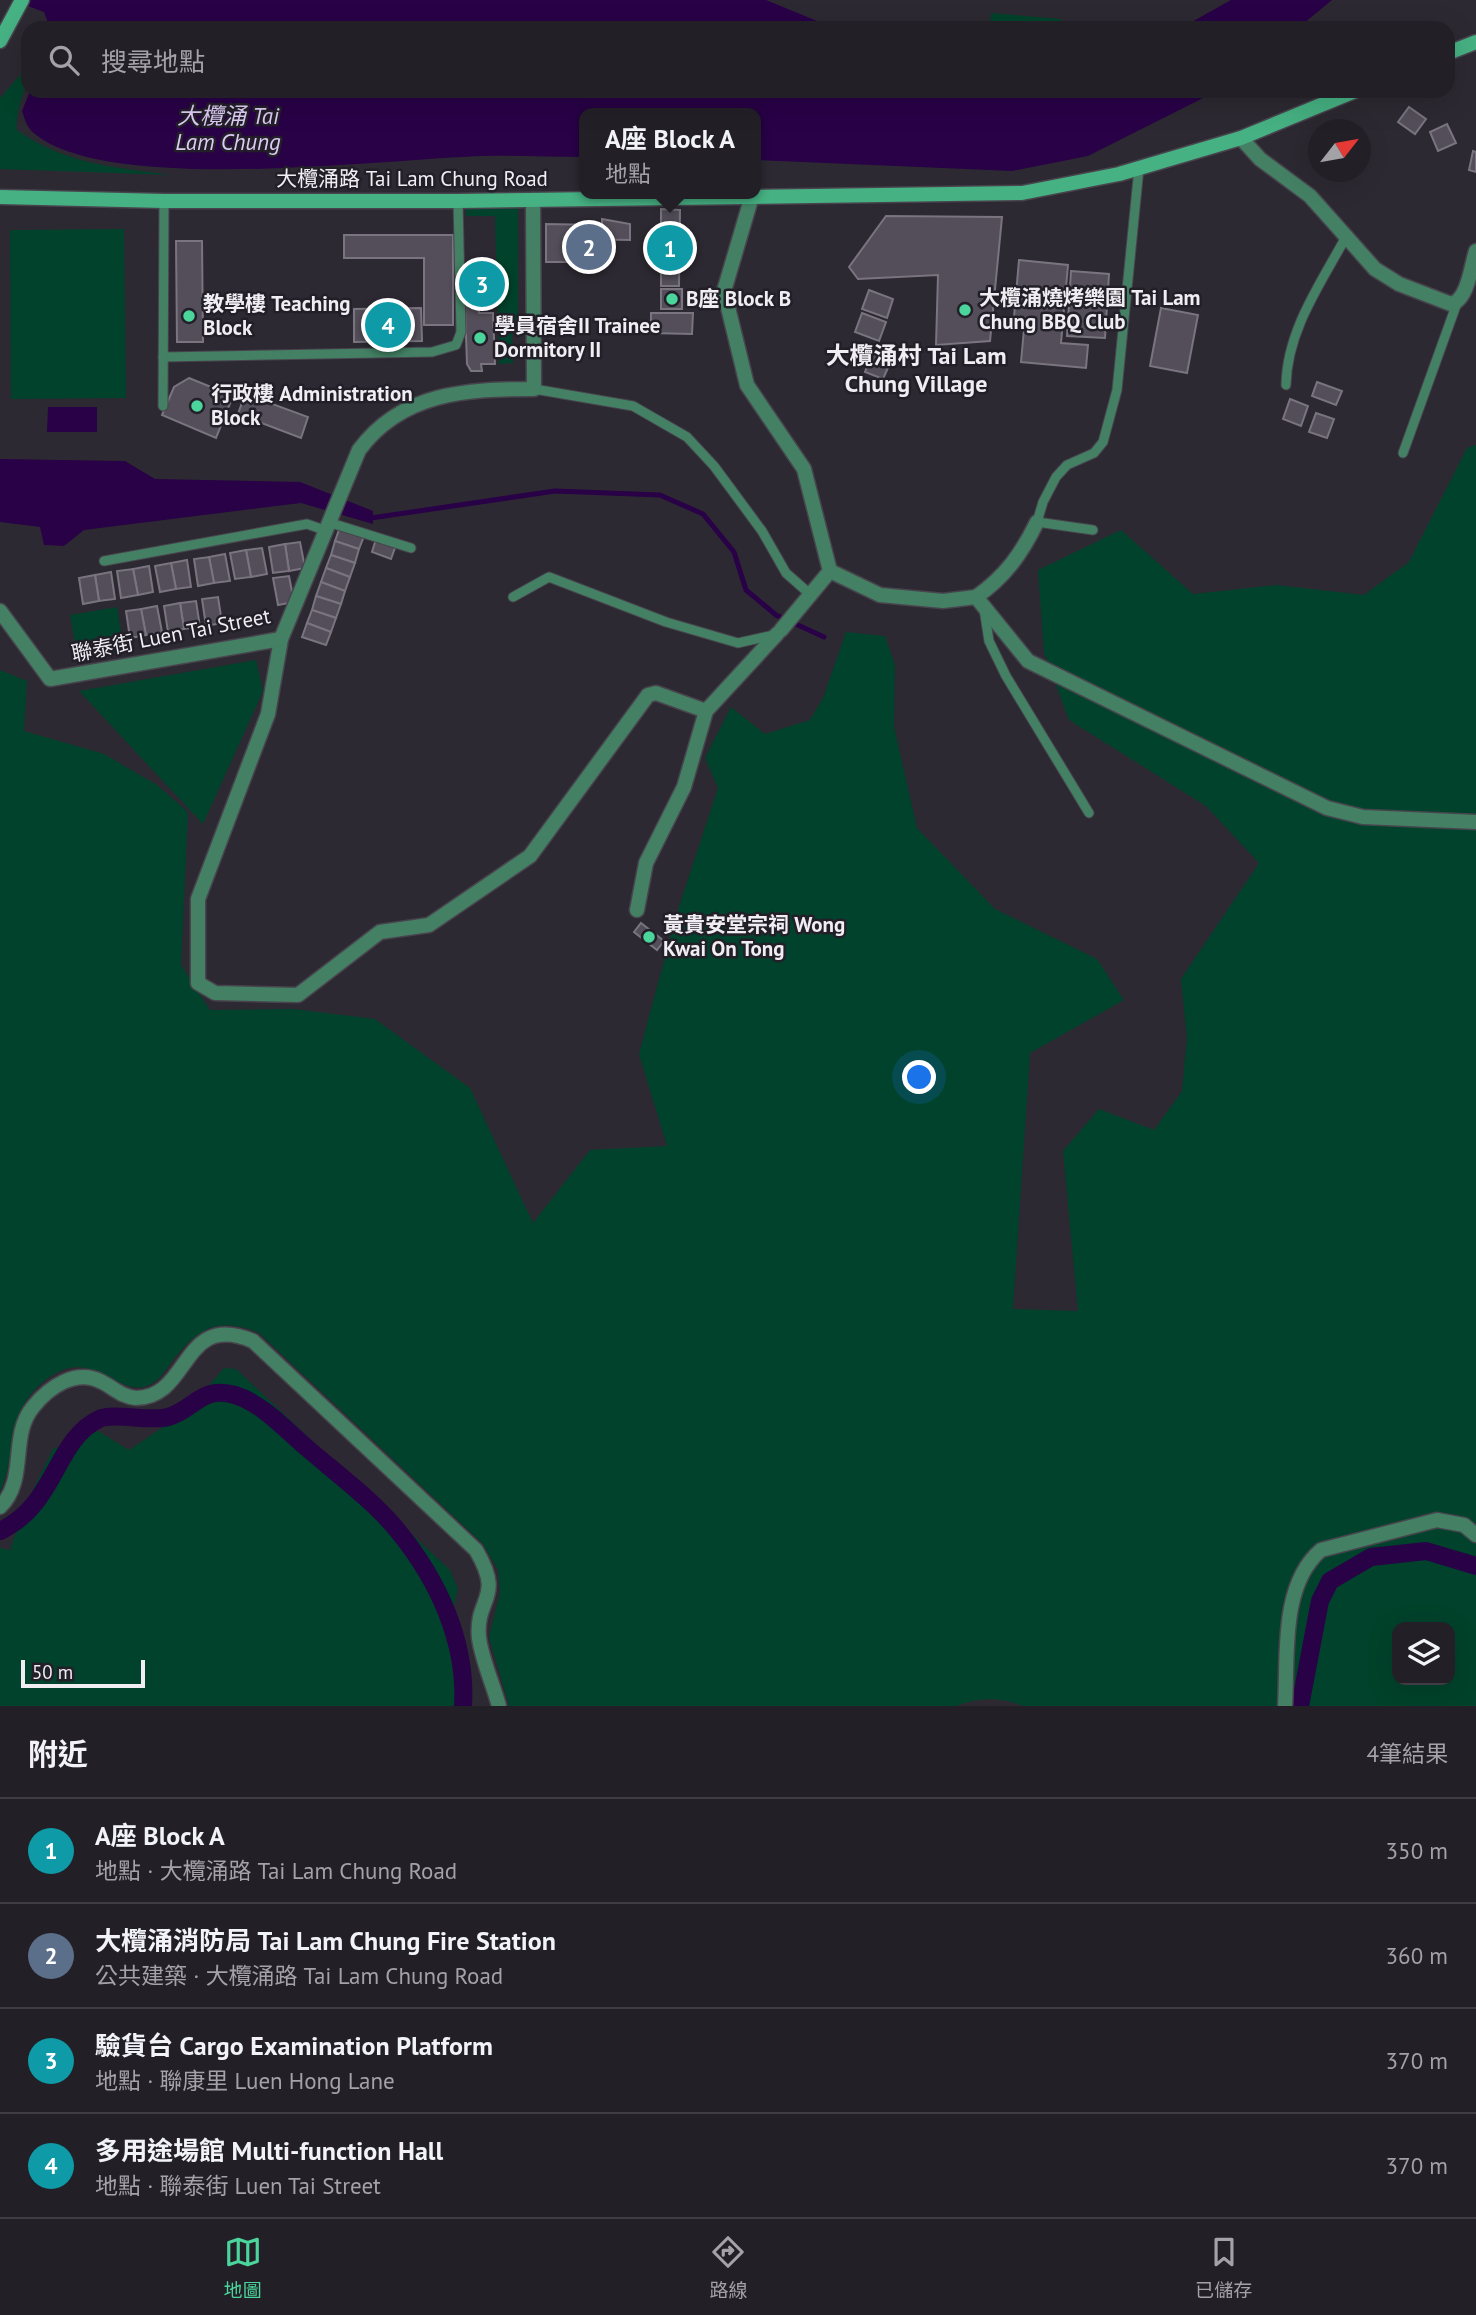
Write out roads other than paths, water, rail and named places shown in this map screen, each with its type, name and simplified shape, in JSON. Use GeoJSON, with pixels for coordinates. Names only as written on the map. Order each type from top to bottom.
{"type":"FeatureCollection","features":[{"type":"Feature","properties":{"kind":"street"},"geometry":{"type":"LineString","coordinates":[[0,41],[20,5]]}},
{"type":"Feature","properties":{"kind":"street"},"geometry":{"type":"LineString","coordinates":[[1455,50],[1476,41]]}},
{"type":"Feature","properties":{"kind":"street","name":"大欖涌路 Tai Lam Chung Road"},"geometry":{"type":"LineString","coordinates":[[761,196],[1022,193],[1139,168],[1241,138],[1337,98]]}},
{"type":"Feature","properties":{"kind":"street"},"geometry":{"type":"LineString","coordinates":[[1241,138],[1260,159],[1310,196],[1375,269],[1399,284],[1451,304],[1457,303],[1463,296],[1476,251]]}},
{"type":"Feature","properties":{"kind":"street","name":"大欖涌路 Tai Lam Chung Road"},"geometry":{"type":"LineString","coordinates":[[0,197],[164,201],[588,199]]}},
{"type":"Feature","properties":{"kind":"street"},"geometry":{"type":"LineString","coordinates":[[751,199],[724,290],[747,385],[804,469],[830,571]]}},
{"type":"Feature","properties":{"kind":"street"},"geometry":{"type":"LineString","coordinates":[[533,200],[534,389]]}},
{"type":"Feature","properties":{"kind":"street","name":"聯泰街 Luen Tai Street"},"geometry":{"type":"LineString","coordinates":[[0,611],[50,679],[281,639],[359,450],[376,428],[430,399],[473,389],[534,389]]}},
{"type":"Feature","properties":{"kind":"street"},"geometry":{"type":"LineString","coordinates":[[980,602],[1025,548],[1037,522]]}},
{"type":"Feature","properties":{"kind":"street"},"geometry":{"type":"LineString","coordinates":[[637,910],[646,863],[684,787],[706,711],[779,632],[830,571]]}},
{"type":"Feature","properties":{"kind":"street"},"geometry":{"type":"LineString","coordinates":[[830,571],[880,595],[980,602],[1028,661],[1317,804],[1353,816],[1476,822]]}},
{"type":"Feature","properties":{"kind":"street"},"geometry":{"type":"LineString","coordinates":[[281,639],[268,715],[198,899],[198,982],[215,993],[298,995],[380,932],[429,925],[530,856],[648,695],[656,693],[706,711]]}},
{"type":"Feature","properties":{"kind":"street"},"geometry":{"type":"LineString","coordinates":[[0,1507],[15,1483],[27,1415],[57,1385],[73,1378],[89,1377],[124,1396],[149,1396],[162,1390],[192,1350],[207,1339],[217,1334],[243,1337],[253,1342],[476,1550],[489,1572],[490,1591],[479,1638],[499,1706]]}},
{"type":"Feature","properties":{"kind":"street"},"geometry":{"type":"LineString","coordinates":[[1285,1706],[1291,1612],[1300,1574],[1309,1560],[1321,1550],[1437,1520],[1464,1525],[1476,1535]]}},
{"type":"Feature","properties":{"kind":"lane"},"geometry":{"type":"LineString","coordinates":[[1093,530],[1037,522],[1043,502],[1056,477],[1067,465],[1094,453],[1103,442],[1117,390],[1139,168]]}},
{"type":"Feature","properties":{"kind":"lane"},"geometry":{"type":"LineString","coordinates":[[163,406],[164,201]]}},
{"type":"Feature","properties":{"kind":"lane"},"geometry":{"type":"LineString","coordinates":[[163,356],[432,352],[456,345],[461,332],[458,201]]}},
{"type":"Feature","properties":{"kind":"lane"},"geometry":{"type":"LineString","coordinates":[[1286,385],[1286,359],[1295,331],[1347,235]]}},
{"type":"Feature","properties":{"kind":"lane"},"geometry":{"type":"LineString","coordinates":[[1403,453],[1457,303]]}},
{"type":"Feature","properties":{"kind":"lane"},"geometry":{"type":"LineString","coordinates":[[534,389],[633,407],[687,437],[714,466],[762,531],[786,573],[807,600]]}},
{"type":"Feature","properties":{"kind":"lane"},"geometry":{"type":"LineString","coordinates":[[104,561],[307,524],[330,523],[411,548]]}},
{"type":"Feature","properties":{"kind":"lane"},"geometry":{"type":"LineString","coordinates":[[513,597],[549,577],[666,622],[738,643],[779,632]]}},
{"type":"Feature","properties":{"kind":"lane"},"geometry":{"type":"LineString","coordinates":[[980,602],[989,641],[1006,676],[1089,813]]}},
{"type":"Feature","properties":{"kind":"water"},"geometry":{"type":"Polygon","coordinates":[[[12,0],[766,0],[817,21],[47,21],[44,12],[12,0]]]}},
{"type":"Feature","properties":{"kind":"water"},"geometry":{"type":"Polygon","coordinates":[[[1231,0],[1332,0],[1306,21],[1194,21],[1231,0]]]}},
{"type":"Feature","properties":{"kind":"water","name":"大欖涌 Tai Lam Chung"},"geometry":{"type":"Polygon","coordinates":[[[27,98],[1203,98],[1088,156],[1012,171],[761,160],[761,108],[579,108],[579,157],[483,156],[250,169],[183,169],[122,164],[71,153],[35,134],[28,126],[22,111],[27,98]]]}},
{"type":"Feature","properties":{"kind":"water"},"geometry":{"type":"Polygon","coordinates":[[[48,407],[97,407],[97,432],[47,432],[48,407]]]}},
{"type":"Feature","properties":{"kind":"water"},"geometry":{"type":"Polygon","coordinates":[[[0,459],[125,461],[155,479],[300,482],[373,511],[373,524],[301,503],[84,530],[64,546],[44,545],[40,527],[0,522],[0,459]]]}},
{"type":"Feature","properties":{"kind":"waterway"},"geometry":{"type":"LineString","coordinates":[[365,515],[371,518],[555,491],[660,495],[703,514],[734,552],[746,590],[776,615],[824,637]]}},
{"type":"Feature","properties":{"kind":"waterway"},"geometry":{"type":"LineString","coordinates":[[0,1531],[19,1519],[33,1505],[73,1442],[84,1429],[99,1419],[113,1416],[168,1417],[214,1393],[235,1395],[255,1404],[355,1488],[389,1520],[412,1550],[437,1591],[455,1635],[463,1682],[463,1706]]}},
{"type":"Feature","properties":{"kind":"waterway"},"geometry":{"type":"LineString","coordinates":[[1300,1706],[1320,1601],[1330,1581],[1371,1557],[1426,1551],[1476,1566]]}},
{"type":"Feature","properties":{"kind":"place","name":"大欖涌消防局 Tai Lam Chung Fire Station"},"geometry":{"type":"Point","coordinates":[589,247]}},
{"type":"Feature","properties":{"kind":"place","name":"A座 Block A"},"geometry":{"type":"Point","coordinates":[670,248]}},
{"type":"Feature","properties":{"kind":"place","name":"驗貨台 Cargo Examination Platform"},"geometry":{"type":"Point","coordinates":[482,284]}},
{"type":"Feature","properties":{"kind":"place","name":"B座 Block B"},"geometry":{"type":"Point","coordinates":[672,299]}},
{"type":"Feature","properties":{"kind":"place","name":"大欖涌燒烤樂園 Tai Lam Chung BBQ Club"},"geometry":{"type":"Point","coordinates":[965,310]}},
{"type":"Feature","properties":{"kind":"place","name":"教學樓 Teaching Block"},"geometry":{"type":"Point","coordinates":[189,316]}},
{"type":"Feature","properties":{"kind":"place","name":"多用途場館 Multi-function Hall"},"geometry":{"type":"Point","coordinates":[388,325]}},
{"type":"Feature","properties":{"kind":"place","name":"學員宿舍II Trainee Dormitory II"},"geometry":{"type":"Point","coordinates":[480,338]}},
{"type":"Feature","properties":{"kind":"place","name":"行政樓 Administration Block"},"geometry":{"type":"Point","coordinates":[197,406]}},
{"type":"Feature","properties":{"kind":"place","name":"黃貴安堂宗祠 Wong Kwai On Tong"},"geometry":{"type":"Point","coordinates":[649,937]}},
{"type":"Feature","properties":{"kind":"district","name":"大欖涌村 Tai Lam Chung Village"},"geometry":{"type":"Point","coordinates":[916,370]}}]}
